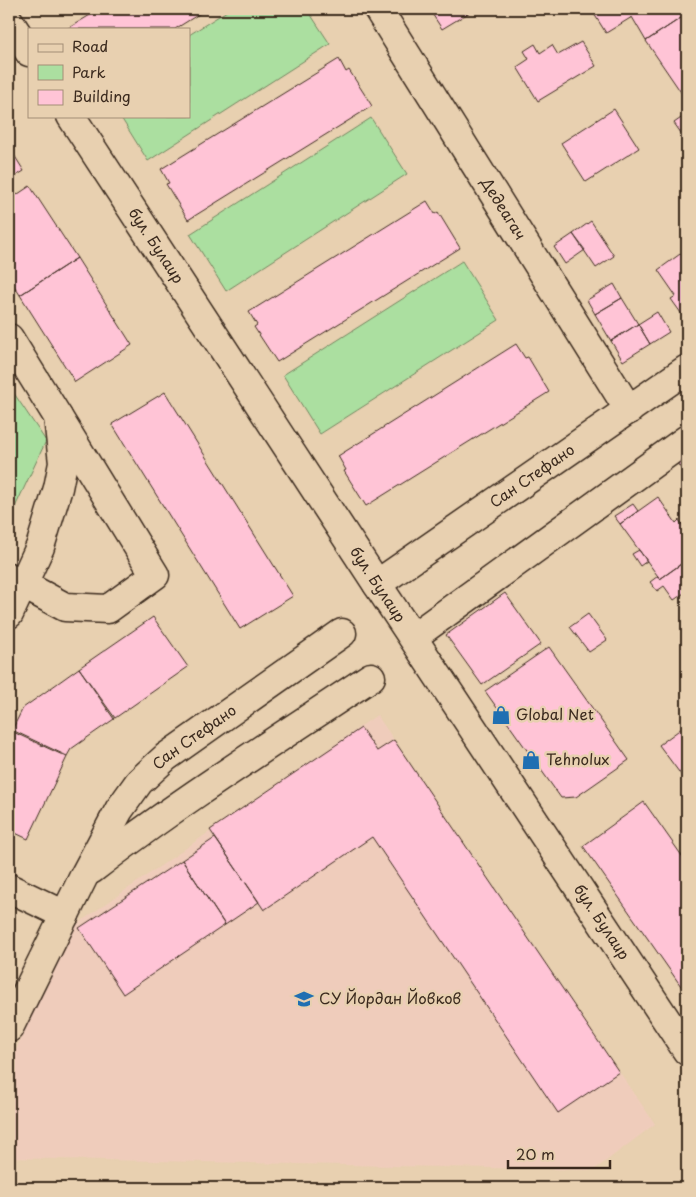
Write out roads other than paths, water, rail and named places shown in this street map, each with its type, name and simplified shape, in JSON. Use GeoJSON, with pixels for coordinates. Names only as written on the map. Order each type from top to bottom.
{"type":"FeatureCollection","features":[{"type":"Feature","properties":{"kind":"street","name":"Дедеагач"},"geometry":{"type":"LineString","coordinates":[[378,9],[629,410]]}},
{"type":"Feature","properties":{"kind":"street"},"geometry":{"type":"LineString","coordinates":[[9,21],[28,50]]}},
{"type":"Feature","properties":{"kind":"street","name":"бул. Булаир"},"geometry":{"type":"LineString","coordinates":[[72,118],[412,637],[687,1051]]}},
{"type":"Feature","properties":{"kind":"street"},"geometry":{"type":"LineString","coordinates":[[9,338],[155,574],[108,609],[65,607],[16,581]]}},
{"type":"Feature","properties":{"kind":"street","name":"Сан Стефано"},"geometry":{"type":"LineString","coordinates":[[378,584],[687,369]]}},
{"type":"Feature","properties":{"kind":"street"},"geometry":{"type":"LineString","coordinates":[[9,614],[16,581],[40,547],[58,488],[63,463],[58,417]]}},
{"type":"Feature","properties":{"kind":"street"},"geometry":{"type":"LineString","coordinates":[[412,637],[687,439]]}},
{"type":"Feature","properties":{"kind":"street","name":"Сан Стефано"},"geometry":{"type":"LineString","coordinates":[[9,1028],[118,810],[139,782],[166,757],[342,633]]}},
{"type":"Feature","properties":{"kind":"street","name":"Сан Стефано"},"geometry":{"type":"LineString","coordinates":[[84,876],[132,838],[371,677]]}},
{"type":"Feature","properties":{"kind":"street"},"geometry":{"type":"LineString","coordinates":[[9,888],[64,915]]}},
{"type":"Feature","properties":{"kind":"place","name":"Global Net"},"geometry":{"type":"Point","coordinates":[501,715]}},
{"type":"Feature","properties":{"kind":"place","name":"Tehnolux"},"geometry":{"type":"Point","coordinates":[531,760]}},
{"type":"Feature","properties":{"kind":"place","name":"СУ Йордан Йовков"},"geometry":{"type":"Point","coordinates":[304,999]}}]}
